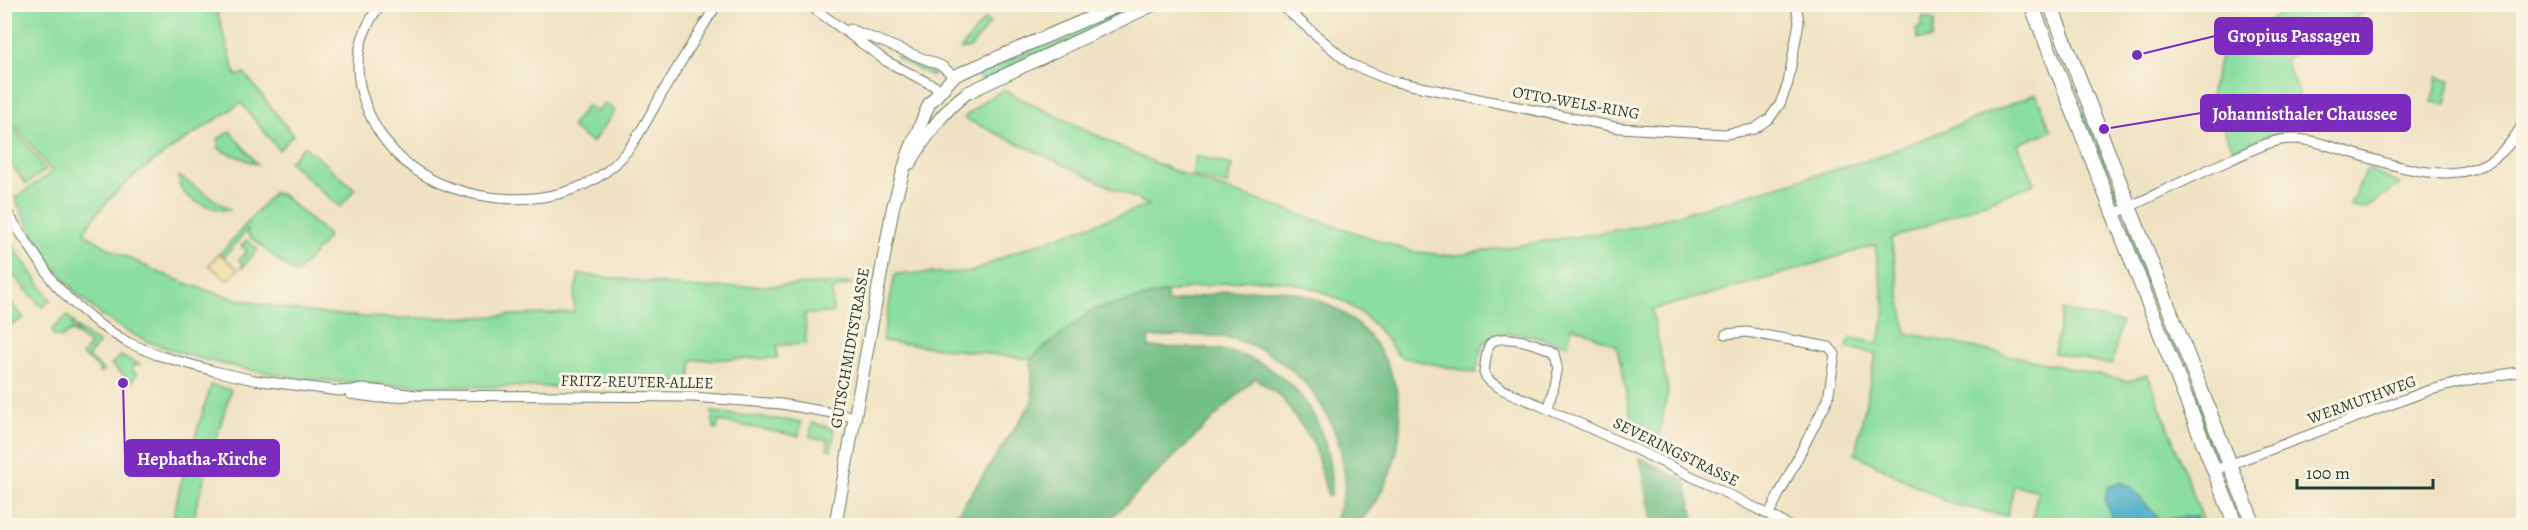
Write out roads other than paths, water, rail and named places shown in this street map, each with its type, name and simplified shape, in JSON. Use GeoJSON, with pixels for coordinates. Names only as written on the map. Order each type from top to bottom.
{"type":"FeatureCollection","features":[{"type":"Feature","properties":{"kind":"main road"},"geometry":{"type":"LineString","coordinates":[[2031,4],[2236,525]]}},
{"type":"Feature","properties":{"kind":"main road"},"geometry":{"type":"LineString","coordinates":[[2050,4],[2254,525]]}},
{"type":"Feature","properties":{"kind":"street"},"geometry":{"type":"LineString","coordinates":[[381,4],[363,34],[358,76],[370,116],[387,144],[407,164],[437,181],[482,194],[525,200],[551,197],[580,187],[600,176],[623,156],[635,141],[677,67],[717,4]]}},
{"type":"Feature","properties":{"kind":"street"},"geometry":{"type":"LineString","coordinates":[[808,4],[886,61],[940,90],[954,102]]}},
{"type":"Feature","properties":{"kind":"street"},"geometry":{"type":"LineString","coordinates":[[954,76],[1122,4]]}},
{"type":"Feature","properties":{"kind":"street","name":"GUTSCHMIDTSTRASSE"},"geometry":{"type":"LineString","coordinates":[[902,178],[926,136],[954,102],[967,93],[1155,4]]}},
{"type":"Feature","properties":{"kind":"street","name":"OTTO-WELS-RING"},"geometry":{"type":"LineString","coordinates":[[1280,4],[1350,64],[1392,81],[1620,128],[1725,134],[1754,129],[1770,118],[1780,104],[1788,83],[1798,31],[1796,4]]}},
{"type":"Feature","properties":{"kind":"street"},"geometry":{"type":"LineString","coordinates":[[837,24],[942,66],[954,76],[967,93]]}},
{"type":"Feature","properties":{"kind":"street","name":"GUTSCHMIDTSTRASSE"},"geometry":{"type":"LineString","coordinates":[[835,525],[892,214],[917,132],[929,104],[954,76]]}},
{"type":"Feature","properties":{"kind":"street"},"geometry":{"type":"LineString","coordinates":[[2114,214],[2253,149],[2282,140],[2310,141],[2422,172],[2463,172],[2493,160],[2511,142],[2523,121]]}},
{"type":"Feature","properties":{"kind":"street","name":"FRITZ-REUTER-ALLEE"},"geometry":{"type":"LineString","coordinates":[[6,213],[64,294],[100,325],[127,342],[165,358],[214,371],[254,380],[380,398],[417,395],[687,396],[756,401],[855,417]]}},
{"type":"Feature","properties":{"kind":"street"},"geometry":{"type":"LineString","coordinates":[[1726,334],[1747,332],[1829,347],[1835,354],[1828,399],[1769,514]]}},
{"type":"Feature","properties":{"kind":"street","name":"SEVERINGSTRASSE"},"geometry":{"type":"LineString","coordinates":[[1548,409],[1557,368],[1554,353],[1534,344],[1506,338],[1492,342],[1484,370],[1486,379],[1492,384],[1651,455],[1790,525]]}},
{"type":"Feature","properties":{"kind":"street","name":"WERMUTHWEG"},"geometry":{"type":"LineString","coordinates":[[2215,470],[2427,391],[2469,380],[2523,371]]}},
{"type":"Feature","properties":{"kind":"water"},"geometry":{"type":"Polygon","coordinates":[[[2121,482],[2130,486],[2160,520],[2195,516],[2199,525],[2122,525],[2110,514],[2105,499],[2108,487],[2121,482]]]}},
{"type":"Feature","properties":{"kind":"place","name":"Gropius Passagen"},"geometry":{"type":"Point","coordinates":[2137,55]}},
{"type":"Feature","properties":{"kind":"place","name":"Johannisthaler Chaussee"},"geometry":{"type":"Point","coordinates":[2104,129]}},
{"type":"Feature","properties":{"kind":"place","name":"Hephatha-Kirche"},"geometry":{"type":"Point","coordinates":[123,383]}}]}
